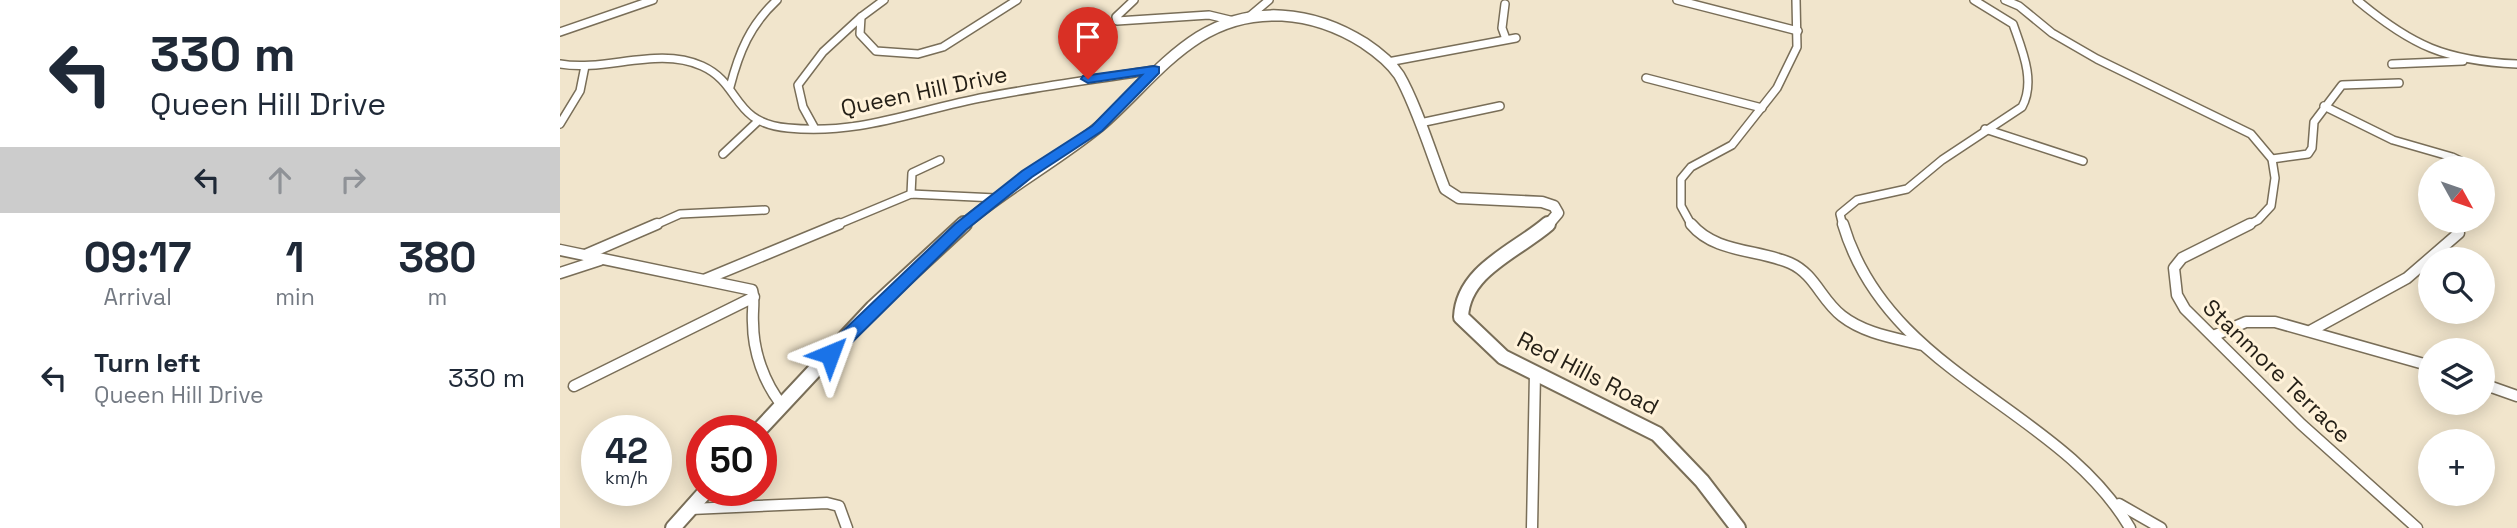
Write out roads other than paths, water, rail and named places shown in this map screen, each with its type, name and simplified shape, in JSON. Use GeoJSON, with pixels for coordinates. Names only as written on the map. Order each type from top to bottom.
{"type":"FeatureCollection","features":[{"type":"Feature","properties":{"kind":"main road","name":"Red Hills Road"},"geometry":{"type":"LineString","coordinates":[[773,415],[841,341],[961,227],[996,198],[1097,128],[1154,70],[1193,41],[1234,21],[1250,16],[1285,16],[1316,21],[1363,44],[1388,62],[1399,75],[1435,165],[1450,194],[1493,202],[1542,202],[1554,206],[1558,213],[1553,220],[1473,282],[1463,294],[1459,308],[1467,324],[1503,358],[1657,434],[1702,481],[1738,528]]}},
{"type":"Feature","properties":{"kind":"main road"},"geometry":{"type":"LineString","coordinates":[[673,528],[692,506]]}},
{"type":"Feature","properties":{"kind":"street"},"geometry":{"type":"LineString","coordinates":[[560,32],[653,0]]}},
{"type":"Feature","properties":{"kind":"street"},"geometry":{"type":"LineString","coordinates":[[730,87],[740,44],[762,12],[777,0]]}},
{"type":"Feature","properties":{"kind":"street"},"geometry":{"type":"LineString","coordinates":[[814,127],[803,107],[799,85],[823,52],[884,0]]}},
{"type":"Feature","properties":{"kind":"street"},"geometry":{"type":"LineString","coordinates":[[861,18],[860,34],[876,51],[918,54],[943,47],[1017,0]]}},
{"type":"Feature","properties":{"kind":"street"},"geometry":{"type":"LineString","coordinates":[[1134,0],[1116,17],[1116,21],[1209,15],[1234,21]]}},
{"type":"Feature","properties":{"kind":"street"},"geometry":{"type":"LineString","coordinates":[[1250,16],[1269,0]]}},
{"type":"Feature","properties":{"kind":"street"},"geometry":{"type":"LineString","coordinates":[[1677,0],[1798,31]]}},
{"type":"Feature","properties":{"kind":"street"},"geometry":{"type":"LineString","coordinates":[[1796,0],[1798,31],[1790,66],[1762,108],[1732,145],[1688,169],[1681,180],[1680,194],[1687,223],[1704,237],[1727,246],[1779,259],[1799,268],[1815,280],[1832,308],[1846,319],[1925,346]]}},
{"type":"Feature","properties":{"kind":"street"},"geometry":{"type":"LineString","coordinates":[[1974,0],[2012,24],[2027,75],[2028,100],[2022,107],[1985,129],[1907,190],[1857,200],[1840,214],[1844,240],[1876,297],[1925,346],[2044,438],[2117,503],[2161,528]]}},
{"type":"Feature","properties":{"kind":"street"},"geometry":{"type":"LineString","coordinates":[[2005,0],[2019,6],[2052,33],[2097,59],[2237,125],[2256,140],[2272,159],[2308,154],[2312,148],[2314,122],[2342,85],[2349,82],[2399,83]]}},
{"type":"Feature","properties":{"kind":"street"},"geometry":{"type":"LineString","coordinates":[[2357,0],[2388,25],[2466,60]]}},
{"type":"Feature","properties":{"kind":"street"},"geometry":{"type":"LineString","coordinates":[[1505,4],[1502,28],[1506,39]]}},
{"type":"Feature","properties":{"kind":"street"},"geometry":{"type":"LineString","coordinates":[[1388,62],[1516,38]]}},
{"type":"Feature","properties":{"kind":"street"},"geometry":{"type":"LineString","coordinates":[[560,64],[677,59],[695,62],[730,87],[740,107],[757,122],[723,154]]}},
{"type":"Feature","properties":{"kind":"street"},"geometry":{"type":"LineString","coordinates":[[2392,64],[2466,60],[2517,64]]}},
{"type":"Feature","properties":{"kind":"street"},"geometry":{"type":"LineString","coordinates":[[560,124],[580,91],[585,65]]}},
{"type":"Feature","properties":{"kind":"street","name":"Queen Hill Drive"},"geometry":{"type":"LineString","coordinates":[[757,122],[784,127],[854,129],[984,97],[1154,70]]}},
{"type":"Feature","properties":{"kind":"street"},"geometry":{"type":"LineString","coordinates":[[1646,78],[1762,108]]}},
{"type":"Feature","properties":{"kind":"street"},"geometry":{"type":"LineString","coordinates":[[1420,123],[1500,106]]}},
{"type":"Feature","properties":{"kind":"street"},"geometry":{"type":"LineString","coordinates":[[2324,106],[2383,135],[2449,156]]}},
{"type":"Feature","properties":{"kind":"street"},"geometry":{"type":"LineString","coordinates":[[1985,129],[2083,161]]}},
{"type":"Feature","properties":{"kind":"street","name":"Stanmore Terrace"},"geometry":{"type":"LineString","coordinates":[[2272,159],[2274,178],[2271,206],[2259,220],[2182,258],[2174,268],[2177,295],[2185,309],[2301,424],[2417,528]]}},
{"type":"Feature","properties":{"kind":"street"},"geometry":{"type":"LineString","coordinates":[[911,194],[912,173],[940,160]]}},
{"type":"Feature","properties":{"kind":"street"},"geometry":{"type":"LineString","coordinates":[[705,279],[911,194],[996,198]]}},
{"type":"Feature","properties":{"kind":"street"},"geometry":{"type":"LineString","coordinates":[[583,256],[680,214],[765,210]]}},
{"type":"Feature","properties":{"kind":"street"},"geometry":{"type":"LineString","coordinates":[[2312,330],[2407,278],[2459,233]]}},
{"type":"Feature","properties":{"kind":"street"},"geometry":{"type":"LineString","coordinates":[[560,250],[752,290],[753,327],[759,351],[772,395],[782,405]]}},
{"type":"Feature","properties":{"kind":"street"},"geometry":{"type":"LineString","coordinates":[[560,273],[601,260]]}},
{"type":"Feature","properties":{"kind":"street"},"geometry":{"type":"LineString","coordinates":[[574,386],[754,297]]}},
{"type":"Feature","properties":{"kind":"street"},"geometry":{"type":"LineString","coordinates":[[2213,336],[2258,320],[2312,330],[2418,362]]}},
{"type":"Feature","properties":{"kind":"street"},"geometry":{"type":"LineString","coordinates":[[1532,528],[1535,373]]}},
{"type":"Feature","properties":{"kind":"street"},"geometry":{"type":"LineString","coordinates":[[2495,388],[2517,396]]}},
{"type":"Feature","properties":{"kind":"street"},"geometry":{"type":"LineString","coordinates":[[689,509],[727,505],[827,503],[839,506],[847,528]]}},
{"type":"Feature","properties":{"kind":"street"},"geometry":{"type":"LineString","coordinates":[[2117,503],[2130,528]]}}]}
